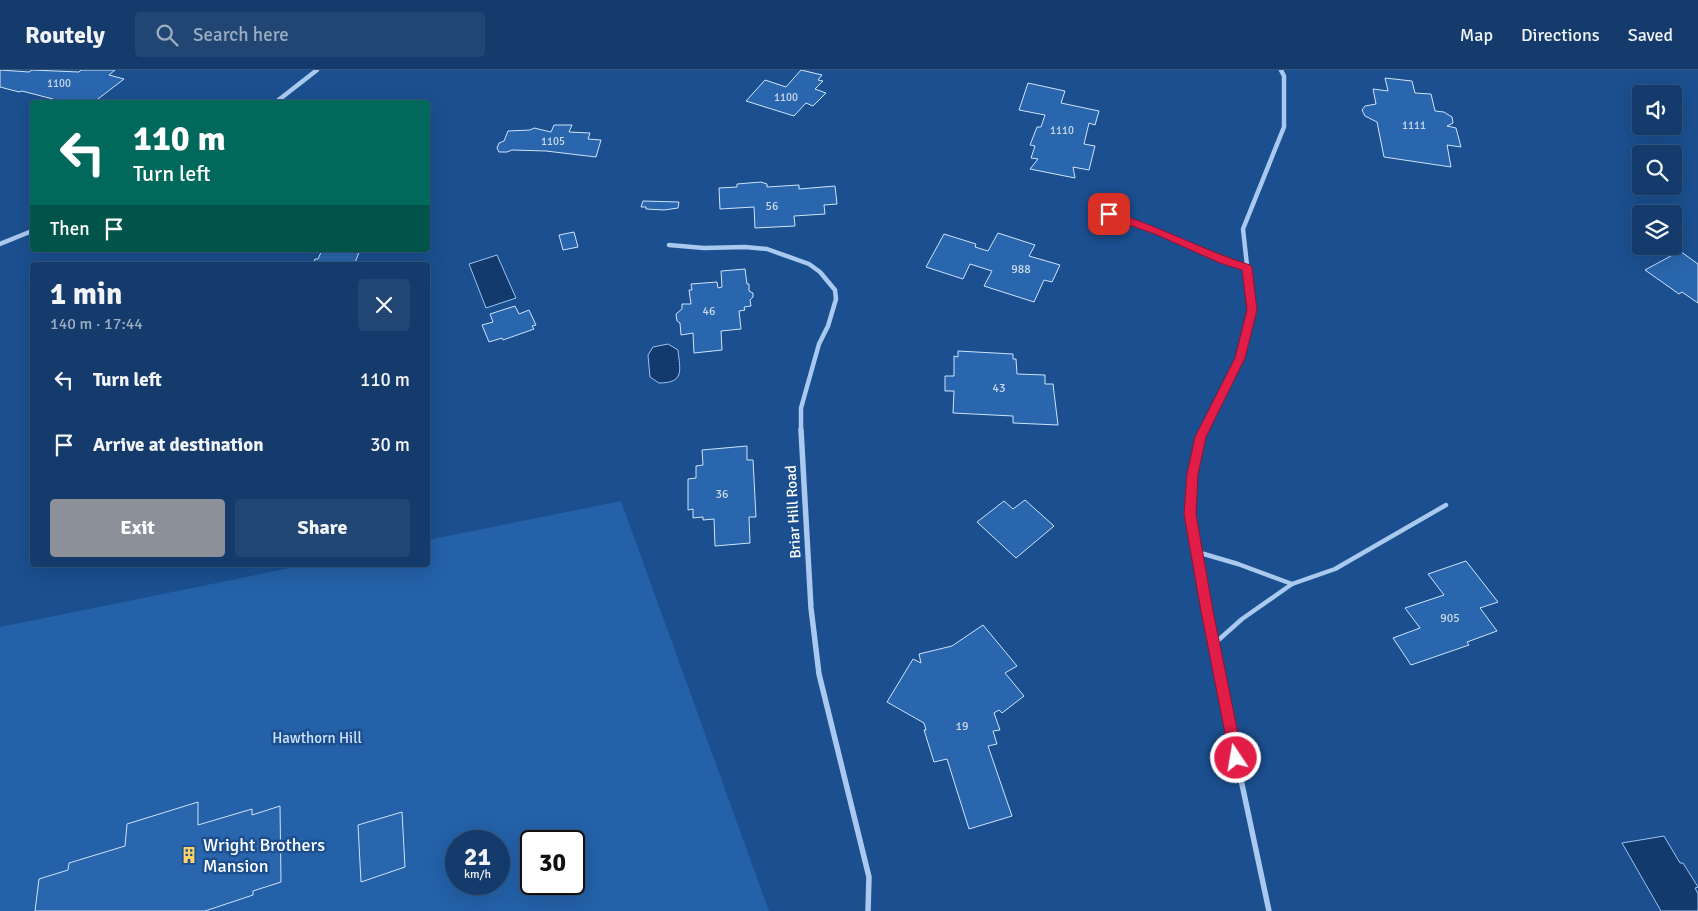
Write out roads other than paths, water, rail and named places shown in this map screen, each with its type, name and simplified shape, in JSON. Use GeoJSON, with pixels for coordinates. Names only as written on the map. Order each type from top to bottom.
{"type":"FeatureCollection","features":[{"type":"Feature","properties":{"kind":"street"},"geometry":{"type":"LineString","coordinates":[[279,100],[317,70]]}},
{"type":"Feature","properties":{"kind":"street"},"geometry":{"type":"LineString","coordinates":[[1269,911],[1214,644],[1190,514],[1192,474],[1200,437],[1240,358],[1252,310],[1243,229],[1284,126],[1284,76],[1281,70]]}},
{"type":"Feature","properties":{"kind":"street"},"geometry":{"type":"LineString","coordinates":[[0,244],[30,232]]}},
{"type":"Feature","properties":{"kind":"street","name":"Briar Hill Road"},"geometry":{"type":"LineString","coordinates":[[669,245],[704,248],[752,248],[780,252],[809,264],[820,272],[835,290],[836,299],[833,310],[819,344],[801,408],[802,461],[811,608],[819,674],[868,871],[868,911]]}},
{"type":"Feature","properties":{"kind":"lane"},"geometry":{"type":"LineString","coordinates":[[1109,214],[1158,231],[1224,261],[1247,267]]}},
{"type":"Feature","properties":{"kind":"lane"},"geometry":{"type":"LineString","coordinates":[[1214,644],[1242,619],[1292,584],[1335,569],[1446,505]]}},
{"type":"Feature","properties":{"kind":"lane"},"geometry":{"type":"LineString","coordinates":[[1196,552],[1238,564],[1292,584]]}},
{"type":"Feature","properties":{"kind":"place","name":"Wright Brothers Mansion"},"geometry":{"type":"Point","coordinates":[189,855]}},
{"type":"Feature","properties":{"kind":"park label","name":"Hawthorn Hill"},"geometry":{"type":"Point","coordinates":[317,738]}}]}
